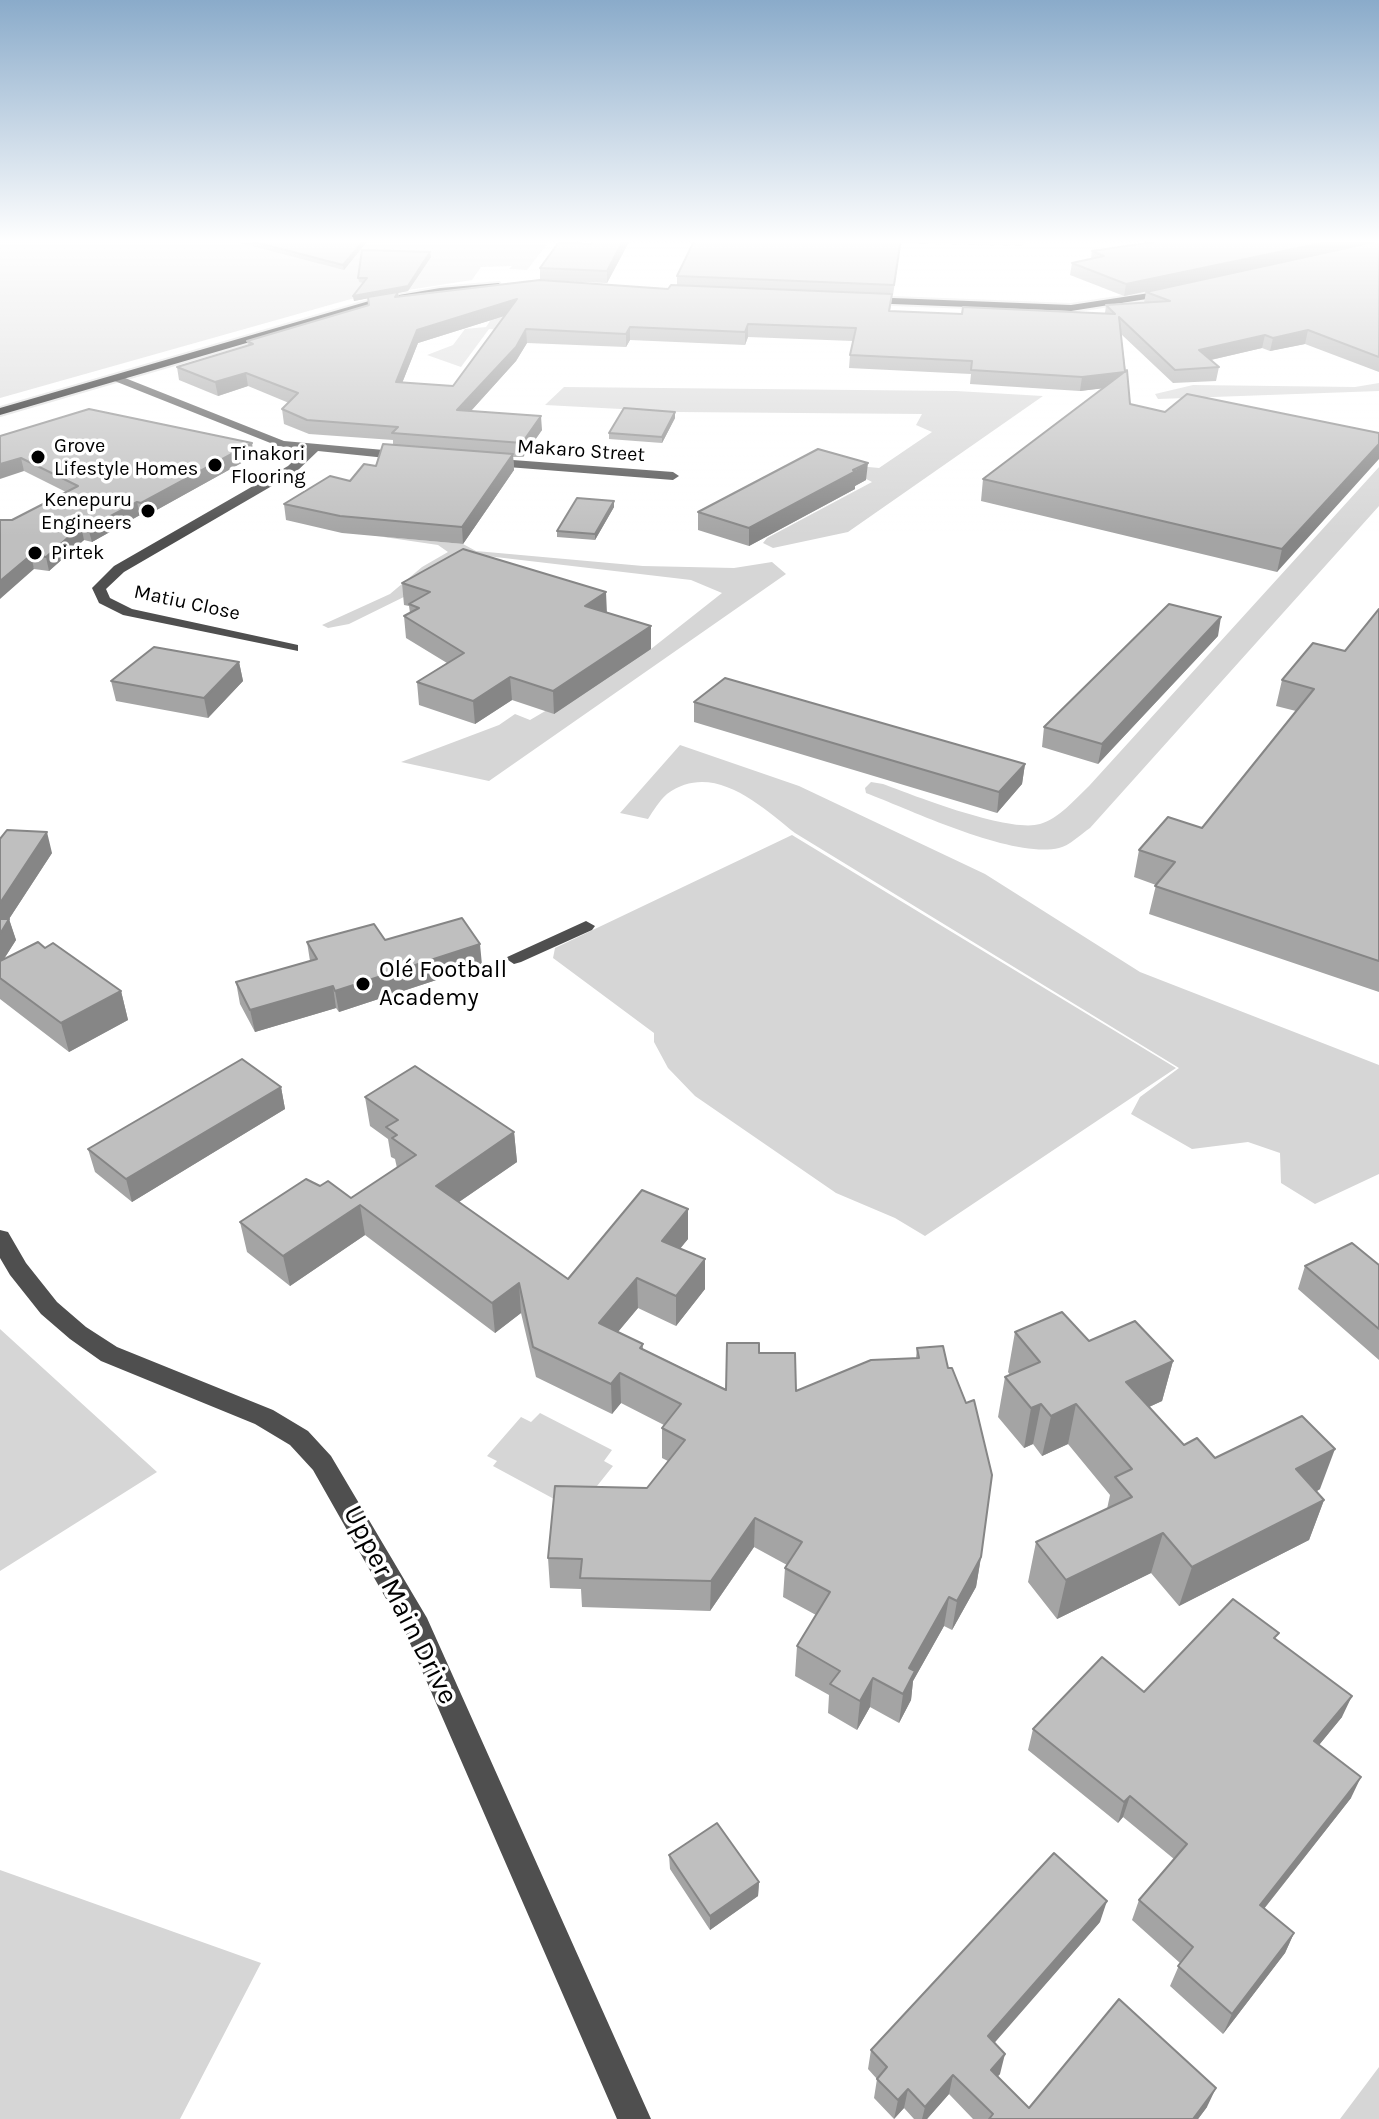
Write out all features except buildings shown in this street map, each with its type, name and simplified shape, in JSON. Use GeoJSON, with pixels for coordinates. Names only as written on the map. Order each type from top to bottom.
{"type":"FeatureCollection","features":[{"type":"Feature","properties":{"kind":"main road"},"geometry":{"type":"LineString","coordinates":[[0,412],[253,338]]}},
{"type":"Feature","properties":{"kind":"street"},"geometry":{"type":"LineString","coordinates":[[116,378],[252,435],[313,449],[423,457]]}},
{"type":"Feature","properties":{"kind":"street","name":"Matiu Close"},"geometry":{"type":"LineString","coordinates":[[293,648],[128,612],[104,600],[99,588],[119,569],[292,469],[313,449]]}},
{"type":"Feature","properties":{"kind":"street","name":"Makaro Street"},"geometry":{"type":"LineString","coordinates":[[470,461],[673,476]]}},
{"type":"Feature","properties":{"kind":"street"},"geometry":{"type":"LineString","coordinates":[[514,958],[586,926]]}},
{"type":"Feature","properties":{"kind":"street","name":"Upper Main Drive"},"geometry":{"type":"LineString","coordinates":[[0,1238],[18,1269],[49,1308],[78,1333],[109,1354],[264,1417],[299,1438],[322,1463],[417,1627],[634,2119]]}},
{"type":"Feature","properties":{"kind":"shaded area"},"geometry":{"type":"Polygon","coordinates":[[[0,338],[213,338],[0,398],[0,338]]]}},
{"type":"Feature","properties":{"kind":"shaded area"},"geometry":{"type":"Polygon","coordinates":[[[458,338],[482,338],[461,367],[427,355],[453,345],[458,338]]]}},
{"type":"Feature","properties":{"kind":"shaded area"},"geometry":{"type":"Polygon","coordinates":[[[1379,383],[1379,391],[1158,399],[1155,394],[1193,385],[1355,387],[1379,383]]]}},
{"type":"Feature","properties":{"kind":"shaded area"},"geometry":{"type":"Polygon","coordinates":[[[564,387],[956,391],[1043,396],[848,532],[773,548],[763,543],[767,538],[872,482],[838,464],[879,468],[932,432],[916,425],[922,414],[678,412],[545,405],[564,387]]]}},
{"type":"Feature","properties":{"kind":"shaded area"},"geometry":{"type":"Polygon","coordinates":[[[1379,467],[1379,506],[1090,828],[1071,842],[1059,848],[1039,849],[990,840],[866,793],[865,788],[871,782],[962,812],[1007,823],[1040,824],[1054,818],[1089,786],[1379,467]]]}},
{"type":"Feature","properties":{"kind":"shaded area"},"geometry":{"type":"Polygon","coordinates":[[[377,536],[463,544],[476,551],[643,566],[734,568],[772,562],[786,574],[489,781],[401,762],[499,725],[515,714],[530,720],[651,649],[722,593],[691,580],[487,556],[349,624],[328,628],[322,625],[390,594],[422,567],[448,552],[438,545],[377,536]]]}},
{"type":"Feature","properties":{"kind":"shaded area"},"geometry":{"type":"Polygon","coordinates":[[[680,745],[799,786],[985,874],[1140,972],[1379,1065],[1379,1174],[1315,1204],[1281,1183],[1280,1153],[1248,1142],[1192,1149],[1131,1114],[1140,1097],[1179,1068],[795,833],[736,791],[719,784],[702,782],[684,785],[667,794],[648,819],[620,813],[680,745]]]}},
{"type":"Feature","properties":{"kind":"shaded area"},"geometry":{"type":"Polygon","coordinates":[[[792,835],[1176,1068],[925,1236],[895,1218],[836,1193],[695,1096],[668,1068],[654,1042],[654,1033],[553,958],[555,948],[792,835]]]}},
{"type":"Feature","properties":{"kind":"shaded area"},"geometry":{"type":"Polygon","coordinates":[[[0,1329],[157,1472],[0,1571],[0,1329]]]}},
{"type":"Feature","properties":{"kind":"shaded area"},"geometry":{"type":"Polygon","coordinates":[[[540,1413],[612,1450],[604,1461],[613,1466],[581,1506],[567,1506],[493,1466],[497,1461],[487,1456],[521,1417],[531,1422],[540,1413]]]}},
{"type":"Feature","properties":{"kind":"shaded area"},"geometry":{"type":"Polygon","coordinates":[[[0,1870],[261,1963],[180,2119],[0,2119],[0,1870]]]}},
{"type":"Feature","properties":{"kind":"shaded area"},"geometry":{"type":"Polygon","coordinates":[[[1379,2067],[1379,2119],[1340,2119],[1379,2067]]]}},
{"type":"Feature","properties":{"kind":"place","name":"Grove Lifestyle Homes"},"geometry":{"type":"Point","coordinates":[38,457]}},
{"type":"Feature","properties":{"kind":"place","name":"Tinakori Flooring"},"geometry":{"type":"Point","coordinates":[215,465]}},
{"type":"Feature","properties":{"kind":"place","name":"Kenepuru Engineers"},"geometry":{"type":"Point","coordinates":[148,511]}},
{"type":"Feature","properties":{"kind":"place","name":"Pirtek"},"geometry":{"type":"Point","coordinates":[35,553]}},
{"type":"Feature","properties":{"kind":"place","name":"Olé Football Academy"},"geometry":{"type":"Point","coordinates":[363,984]}}]}
